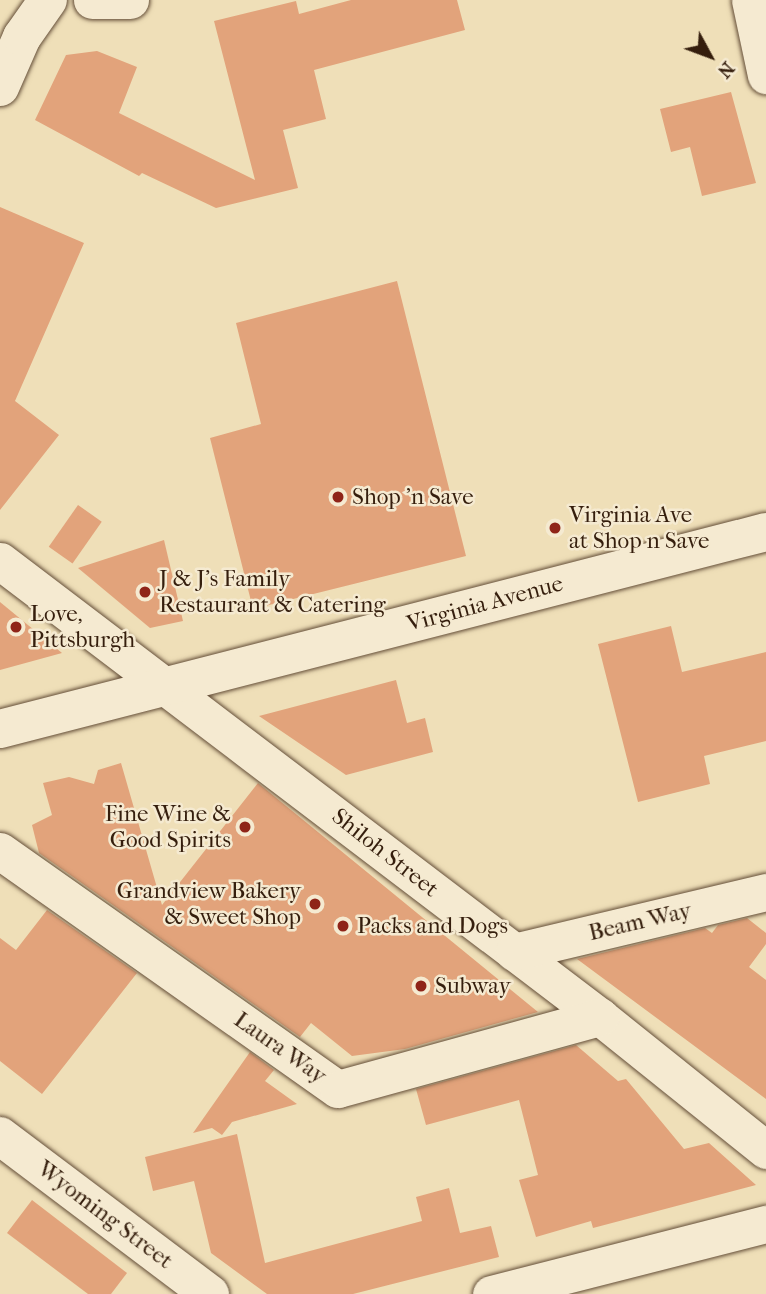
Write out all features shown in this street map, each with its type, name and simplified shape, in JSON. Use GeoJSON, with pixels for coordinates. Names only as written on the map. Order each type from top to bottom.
{"type":"FeatureCollection","features":[{"type":"Feature","properties":{"kind":"street"},"geometry":{"type":"LineString","coordinates":[[0,87],[22,37],[47,0]]}},
{"type":"Feature","properties":{"kind":"street"},"geometry":{"type":"LineString","coordinates":[[92,0],[130,0]]}},
{"type":"Feature","properties":{"kind":"street"},"geometry":{"type":"LineString","coordinates":[[750,0],[766,75]]}},
{"type":"Feature","properties":{"kind":"street","name":"Virginia Avenue"},"geometry":{"type":"LineString","coordinates":[[0,729],[171,689],[766,532]]}},
{"type":"Feature","properties":{"kind":"street","name":"Shiloh Street"},"geometry":{"type":"LineString","coordinates":[[0,561],[600,1017],[766,1150]]}},
{"type":"Feature","properties":{"kind":"street","name":"Laura Way"},"geometry":{"type":"LineString","coordinates":[[0,851],[338,1089],[600,1017]]}},
{"type":"Feature","properties":{"kind":"street","name":"Beam Way"},"geometry":{"type":"LineString","coordinates":[[514,952],[766,892]]}},
{"type":"Feature","properties":{"kind":"street","name":"Wyoming Street"},"geometry":{"type":"LineString","coordinates":[[0,1136],[210,1294]]}},
{"type":"Feature","properties":{"kind":"street"},"geometry":{"type":"LineString","coordinates":[[491,1294],[766,1224]]}},
{"type":"Feature","properties":{"kind":"building"},"geometry":{"type":"Polygon","coordinates":[[[351,0],[457,0],[465,30],[314,70],[326,119],[283,130],[298,188],[216,208],[142,173],[139,176],[35,120],[66,55],[97,51],[137,67],[119,113],[255,180],[214,21],[296,1],[299,14],[351,0]]]}},
{"type":"Feature","properties":{"kind":"building"},"geometry":{"type":"Polygon","coordinates":[[[731,92],[756,183],[702,196],[690,147],[671,152],[660,109],[731,92]]]}},
{"type":"Feature","properties":{"kind":"building"},"geometry":{"type":"Polygon","coordinates":[[[0,207],[84,243],[15,401],[59,435],[0,510],[0,207]]]}},
{"type":"Feature","properties":{"kind":"building","name":"Shop 'n Save"},"geometry":{"type":"Polygon","coordinates":[[[397,281],[466,556],[253,609],[210,438],[261,424],[236,323],[397,281]]]}},
{"type":"Feature","properties":{"kind":"building"},"geometry":{"type":"Polygon","coordinates":[[[78,505],[102,522],[73,563],[49,547],[78,505]]]}},
{"type":"Feature","properties":{"kind":"building"},"geometry":{"type":"Polygon","coordinates":[[[164,540],[183,621],[150,628],[78,568],[164,540]]]}},
{"type":"Feature","properties":{"kind":"building","name":"Love, Pittsburgh"},"geometry":{"type":"Polygon","coordinates":[[[0,602],[62,653],[0,670],[0,602]]]}},
{"type":"Feature","properties":{"kind":"building"},"geometry":{"type":"Polygon","coordinates":[[[671,626],[682,672],[766,652],[766,741],[704,756],[710,784],[638,802],[598,644],[671,626]]]}},
{"type":"Feature","properties":{"kind":"building"},"geometry":{"type":"Polygon","coordinates":[[[396,680],[407,723],[425,718],[433,752],[346,775],[259,716],[396,680]]]}},
{"type":"Feature","properties":{"kind":"building"},"geometry":{"type":"Polygon","coordinates":[[[121,763],[162,905],[258,783],[538,1012],[405,1049],[352,1056],[311,1023],[300,1037],[39,853],[32,825],[52,815],[43,783],[69,777],[94,784],[98,770],[121,763]]]}},
{"type":"Feature","properties":{"kind":"building"},"geometry":{"type":"Polygon","coordinates":[[[47,910],[137,973],[42,1094],[0,1061],[0,938],[16,950],[47,910]]]}},
{"type":"Feature","properties":{"kind":"building"},"geometry":{"type":"Polygon","coordinates":[[[747,918],[766,933],[766,944],[749,967],[766,980],[766,1099],[577,959],[705,928],[712,933],[718,925],[747,918]]]}},
{"type":"Feature","properties":{"kind":"building"},"geometry":{"type":"Polygon","coordinates":[[[576,1045],[618,1081],[626,1079],[684,1149],[709,1143],[756,1185],[593,1228],[591,1221],[536,1237],[519,1180],[538,1175],[519,1100],[426,1125],[416,1089],[576,1045]]]}},
{"type":"Feature","properties":{"kind":"building"},"geometry":{"type":"Polygon","coordinates":[[[250,1052],[274,1070],[265,1081],[297,1104],[232,1122],[222,1135],[212,1128],[193,1133],[250,1052]]]}},
{"type":"Feature","properties":{"kind":"building"},"geometry":{"type":"Polygon","coordinates":[[[237,1134],[265,1263],[422,1221],[416,1197],[449,1188],[460,1233],[491,1226],[499,1257],[353,1294],[267,1294],[211,1253],[194,1181],[153,1191],[145,1157],[237,1134]]]}},
{"type":"Feature","properties":{"kind":"building"},"geometry":{"type":"Polygon","coordinates":[[[32,1200],[127,1273],[111,1294],[88,1294],[7,1233],[32,1200]]]}},
{"type":"Feature","properties":{"kind":"place","name":"Shop 'n Save"},"geometry":{"type":"Point","coordinates":[338,497]}},
{"type":"Feature","properties":{"kind":"place","name":"Virginia Ave at Shop n Save"},"geometry":{"type":"Point","coordinates":[555,528]}},
{"type":"Feature","properties":{"kind":"place","name":"J & J's Family Restaurant & Catering"},"geometry":{"type":"Point","coordinates":[145,592]}},
{"type":"Feature","properties":{"kind":"place","name":"Love, Pittsburgh"},"geometry":{"type":"Point","coordinates":[16,627]}},
{"type":"Feature","properties":{"kind":"place","name":"Fine Wine & Good Spirits"},"geometry":{"type":"Point","coordinates":[245,827]}},
{"type":"Feature","properties":{"kind":"place","name":"Grandview Bakery & Sweet Shop"},"geometry":{"type":"Point","coordinates":[315,904]}},
{"type":"Feature","properties":{"kind":"place","name":"Packs and Dogs"},"geometry":{"type":"Point","coordinates":[343,926]}},
{"type":"Feature","properties":{"kind":"place","name":"Subway"},"geometry":{"type":"Point","coordinates":[421,986]}}]}
